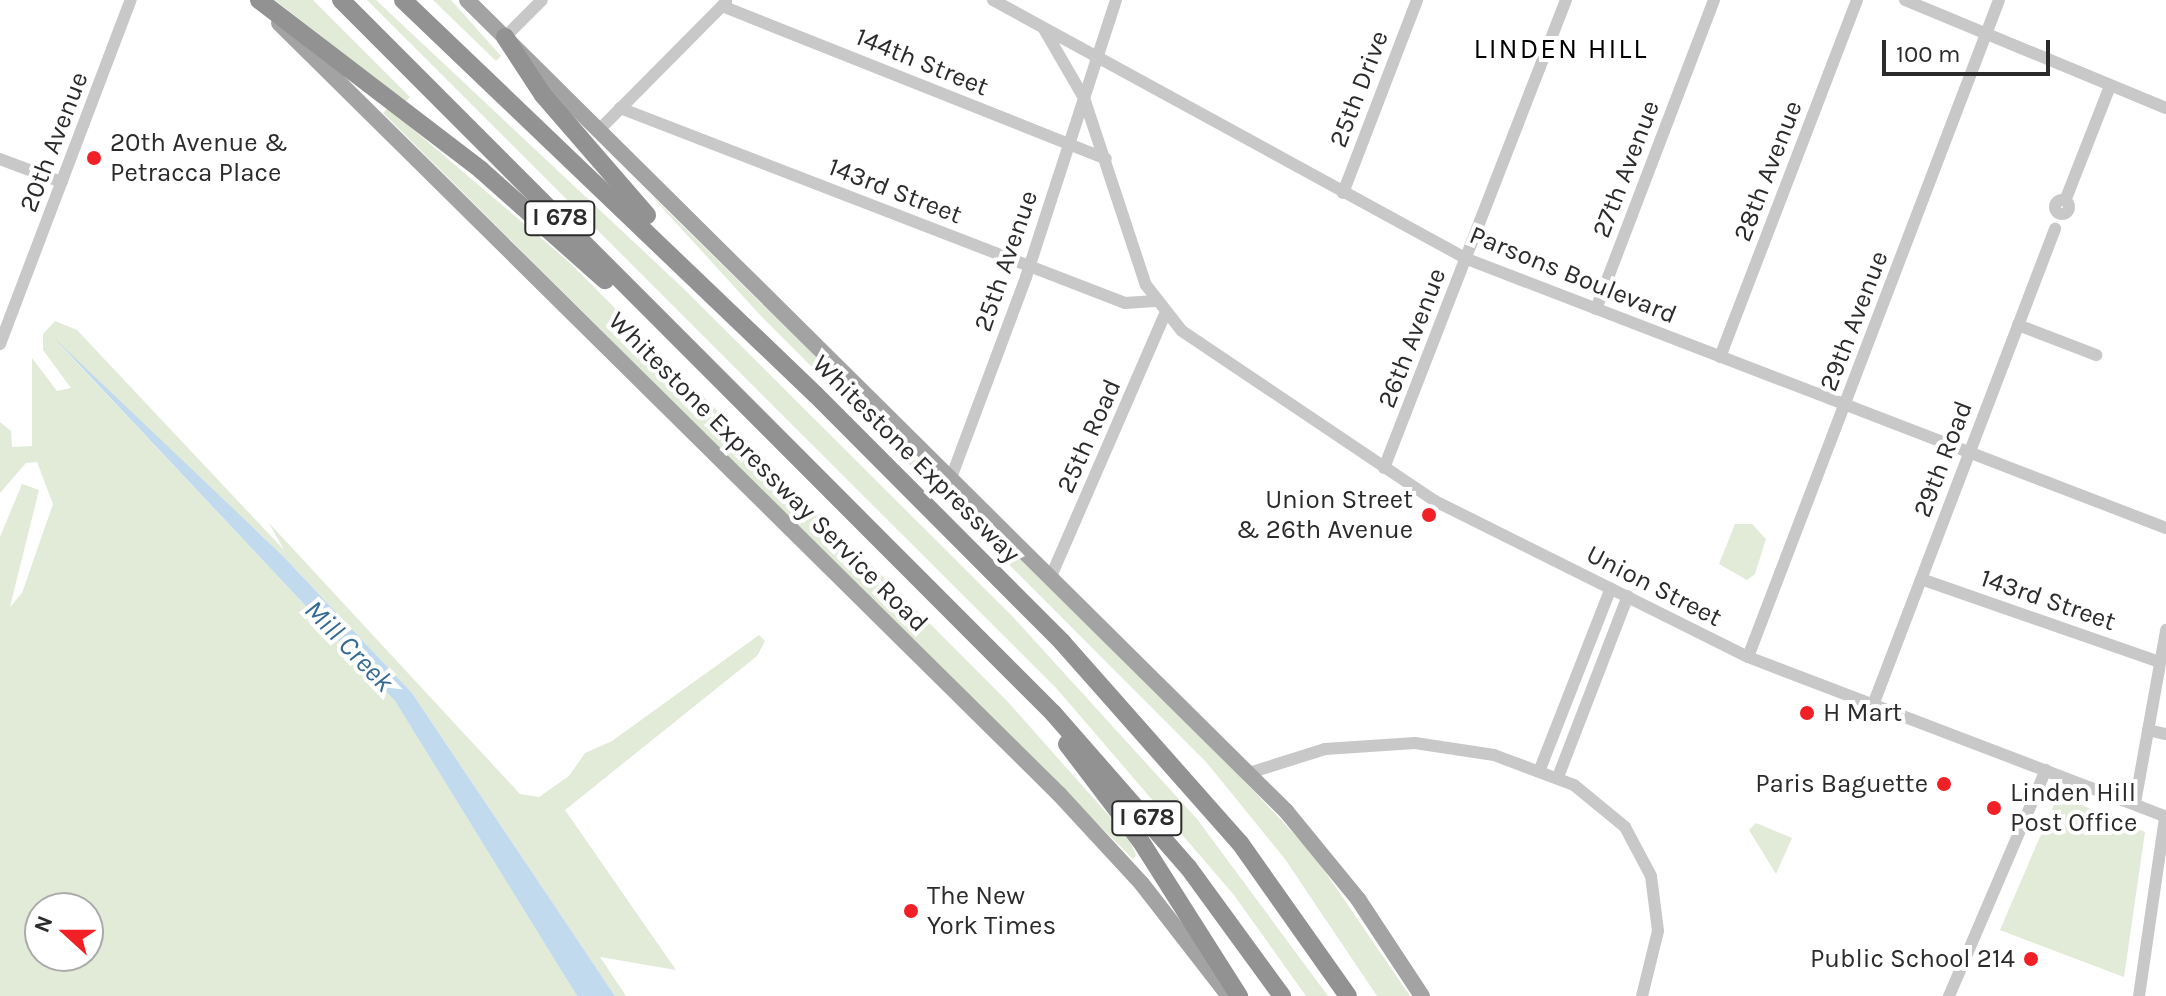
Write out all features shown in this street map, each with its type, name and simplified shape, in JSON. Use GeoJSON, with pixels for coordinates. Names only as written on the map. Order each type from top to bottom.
{"type":"FeatureCollection","features":[{"type":"Feature","properties":{"kind":"highway"},"geometry":{"type":"LineString","coordinates":[[257,0],[492,179],[778,437]]}},
{"type":"Feature","properties":{"kind":"highway","name":"I 678"},"geometry":{"type":"LineString","coordinates":[[341,0],[995,654],[1155,828],[1282,996]]}},
{"type":"Feature","properties":{"kind":"highway","name":"Whitestone Expressway"},"geometry":{"type":"LineString","coordinates":[[403,0],[816,395],[1119,704],[1240,843],[1350,996]]}},
{"type":"Feature","properties":{"kind":"highway"},"geometry":{"type":"LineString","coordinates":[[505,37],[543,95],[599,163],[816,395]]}},
{"type":"Feature","properties":{"kind":"highway"},"geometry":{"type":"LineString","coordinates":[[995,654],[1131,827],[1239,996]]}},
{"type":"Feature","properties":{"kind":"main road","name":"Whitestone Expressway Service Road"},"geometry":{"type":"LineString","coordinates":[[257,0],[1059,794],[1142,884],[1229,996]]}},
{"type":"Feature","properties":{"kind":"main road"},"geometry":{"type":"LineString","coordinates":[[467,0],[1052,574],[1249,773],[1347,884],[1422,996]]}},
{"type":"Feature","properties":{"kind":"street","name":"20th Avenue"},"geometry":{"type":"LineString","coordinates":[[0,344],[131,0]]}},
{"type":"Feature","properties":{"kind":"street"},"geometry":{"type":"LineString","coordinates":[[505,37],[542,0]]}},
{"type":"Feature","properties":{"kind":"street","name":"Parsons Boulevard"},"geometry":{"type":"LineString","coordinates":[[993,0],[1467,259],[2166,528]]}},
{"type":"Feature","properties":{"kind":"street","name":"25th Avenue"},"geometry":{"type":"LineString","coordinates":[[951,478],[1029,267],[1116,0]]}},
{"type":"Feature","properties":{"kind":"street","name":"25th Drive"},"geometry":{"type":"LineString","coordinates":[[1343,193],[1417,0]]}},
{"type":"Feature","properties":{"kind":"street","name":"26th Avenue"},"geometry":{"type":"LineString","coordinates":[[1384,468],[1566,0]]}},
{"type":"Feature","properties":{"kind":"street","name":"27th Avenue"},"geometry":{"type":"LineString","coordinates":[[1596,309],[1714,0]]}},
{"type":"Feature","properties":{"kind":"street","name":"28th Avenue"},"geometry":{"type":"LineString","coordinates":[[1720,357],[1857,0]]}},
{"type":"Feature","properties":{"kind":"street"},"geometry":{"type":"LineString","coordinates":[[1905,0],[2166,108]]}},
{"type":"Feature","properties":{"kind":"street","name":"29th Avenue"},"geometry":{"type":"LineString","coordinates":[[1748,657],[1999,0]]}},
{"type":"Feature","properties":{"kind":"street"},"geometry":{"type":"LineString","coordinates":[[598,131],[725,3]]}},
{"type":"Feature","properties":{"kind":"street","name":"144th Street"},"geometry":{"type":"LineString","coordinates":[[725,3],[1106,159]]}},
{"type":"Feature","properties":{"kind":"street","name":"Union Street"},"geometry":{"type":"LineString","coordinates":[[1044,29],[1084,98],[1155,301],[1182,331],[1435,501],[1748,657],[2166,817]]}},
{"type":"Feature","properties":{"kind":"street"},"geometry":{"type":"LineString","coordinates":[[2065,201],[2110,86]]}},
{"type":"Feature","properties":{"kind":"street","name":"143rd Street"},"geometry":{"type":"LineString","coordinates":[[620,108],[1125,303],[1155,301]]}},
{"type":"Feature","properties":{"kind":"street"},"geometry":{"type":"LineString","coordinates":[[0,159],[62,182]]}},
{"type":"Feature","properties":{"kind":"street","name":"29th Road"},"geometry":{"type":"LineString","coordinates":[[1873,705],[2055,229]]}},
{"type":"Feature","properties":{"kind":"street","name":"25th Road"},"geometry":{"type":"LineString","coordinates":[[1052,574],[1165,314]]}},
{"type":"Feature","properties":{"kind":"street"},"geometry":{"type":"LineString","coordinates":[[2018,325],[2096,355]]}},
{"type":"Feature","properties":{"kind":"street","name":"143rd Street"},"geometry":{"type":"LineString","coordinates":[[1921,579],[2160,662]]}},
{"type":"Feature","properties":{"kind":"street"},"geometry":{"type":"LineString","coordinates":[[1540,769],[1611,588]]}},
{"type":"Feature","properties":{"kind":"street"},"geometry":{"type":"LineString","coordinates":[[1558,777],[1628,596]]}},
{"type":"Feature","properties":{"kind":"street"},"geometry":{"type":"LineString","coordinates":[[2135,803],[2166,630]]}},
{"type":"Feature","properties":{"kind":"street"},"geometry":{"type":"LineString","coordinates":[[2148,730],[2166,734]]}},
{"type":"Feature","properties":{"kind":"street"},"geometry":{"type":"LineString","coordinates":[[1249,773],[1314,751],[1389,743],[1463,748],[1558,777],[1609,810],[1634,840],[1648,869],[1658,931],[1642,996]]}},
{"type":"Feature","properties":{"kind":"street"},"geometry":{"type":"LineString","coordinates":[[1949,996],[2046,770]]}},
{"type":"Feature","properties":{"kind":"street"},"geometry":{"type":"LineString","coordinates":[[2139,996],[2166,817]]}},
{"type":"Feature","properties":{"kind":"green space"},"geometry":{"type":"Polygon","coordinates":[[[275,0],[313,0],[410,97],[405,102],[275,0]]]}},
{"type":"Feature","properties":{"kind":"green space"},"geometry":{"type":"Polygon","coordinates":[[[367,0],[376,0],[685,290],[1013,617],[1197,819],[1328,996],[1306,996],[1234,895],[1057,689],[367,0]]]}},
{"type":"Feature","properties":{"kind":"green space"},"geometry":{"type":"Polygon","coordinates":[[[433,0],[451,0],[501,56],[496,61],[433,0]]]}},
{"type":"Feature","properties":{"kind":"green space"},"geometry":{"type":"Polygon","coordinates":[[[388,108],[569,262],[1007,701],[1128,837],[1136,855],[1133,859],[383,113],[388,108]]]}},
{"type":"Feature","properties":{"kind":"green space"},"geometry":{"type":"Polygon","coordinates":[[[647,191],[1203,737],[1313,854],[1410,996],[1377,996],[1285,859],[1207,763],[761,316],[647,191]]]}},
{"type":"Feature","properties":{"kind":"green space"},"geometry":{"type":"Polygon","coordinates":[[[55,321],[77,330],[284,550],[269,523],[520,794],[539,797],[569,776],[585,753],[612,741],[759,635],[765,641],[757,656],[565,810],[676,970],[600,957],[626,996],[615,996],[412,693],[283,556],[60,345],[395,701],[577,996],[0,996],[0,537],[22,484],[39,490],[10,607],[22,593],[53,504],[37,462],[26,463],[0,493],[0,422],[11,431],[12,447],[32,446],[32,358],[57,391],[71,388],[43,350],[43,334],[55,321]]]}},
{"type":"Feature","properties":{"kind":"green space"},"geometry":{"type":"Polygon","coordinates":[[[1735,524],[1752,524],[1766,539],[1755,574],[1747,580],[1719,564],[1735,524]]]}},
{"type":"Feature","properties":{"kind":"green space"},"geometry":{"type":"Polygon","coordinates":[[[2058,795],[2145,832],[2124,977],[2000,930],[2058,795]]]}},
{"type":"Feature","properties":{"kind":"green space"},"geometry":{"type":"Polygon","coordinates":[[[1756,823],[1792,838],[1776,874],[1749,830],[1756,823]]]}},
{"type":"Feature","properties":{"kind":"water","name":"Mill Creek"},"geometry":{"type":"Polygon","coordinates":[[[53,337],[283,556],[412,693],[615,996],[577,996],[395,701],[53,337]]]}},
{"type":"Feature","properties":{"kind":"place","name":"20th Avenue & Petracca Place"},"geometry":{"type":"Point","coordinates":[94,158]}},
{"type":"Feature","properties":{"kind":"place","name":"Union Street & 26th Avenue"},"geometry":{"type":"Point","coordinates":[1429,515]}},
{"type":"Feature","properties":{"kind":"place","name":"H Mart"},"geometry":{"type":"Point","coordinates":[1807,713]}},
{"type":"Feature","properties":{"kind":"place","name":"Paris Baguette"},"geometry":{"type":"Point","coordinates":[1944,784]}},
{"type":"Feature","properties":{"kind":"place","name":"Linden Hill Post Office"},"geometry":{"type":"Point","coordinates":[1994,808]}},
{"type":"Feature","properties":{"kind":"place","name":"The New York Times"},"geometry":{"type":"Point","coordinates":[911,911]}},
{"type":"Feature","properties":{"kind":"place","name":"Public School 214"},"geometry":{"type":"Point","coordinates":[2031,959]}},
{"type":"Feature","properties":{"kind":"district","name":"LINDEN HILL"},"geometry":{"type":"Point","coordinates":[1561,49]}}]}
